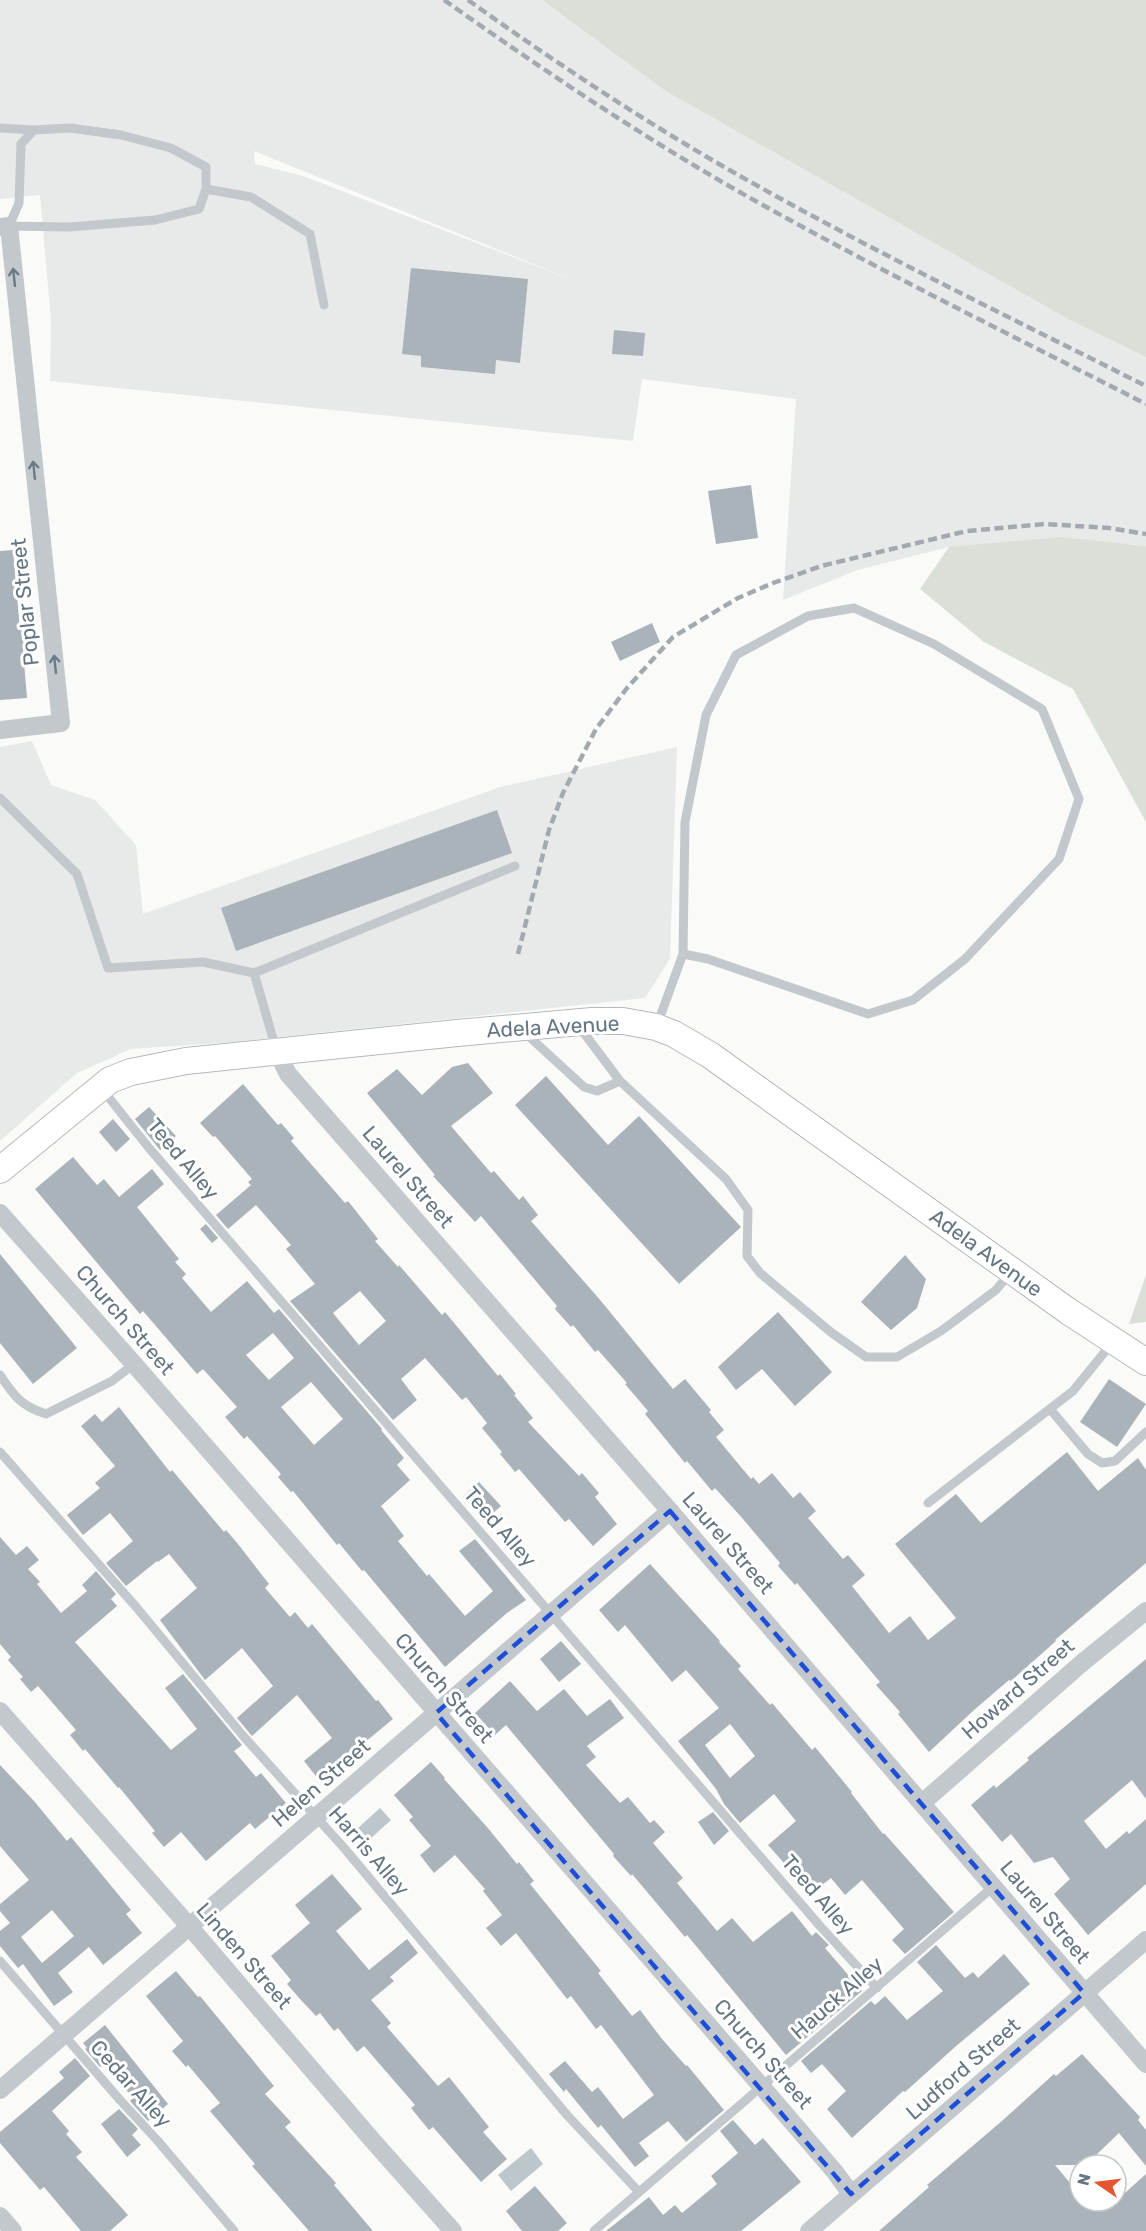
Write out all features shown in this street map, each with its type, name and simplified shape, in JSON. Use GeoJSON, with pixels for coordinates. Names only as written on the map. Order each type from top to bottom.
{"type":"FeatureCollection","features":[{"type":"Feature","properties":{"kind":"street","name":"Poplar Street"},"geometry":{"type":"LineString","coordinates":[[0,730],[61,723],[4,226]]}},
{"type":"Feature","properties":{"kind":"street","name":"Adela Avenue"},"geometry":{"type":"LineString","coordinates":[[0,1170],[100,1087],[110,1080],[131,1072],[186,1061],[519,1027],[623,1021],[656,1027],[674,1034],[710,1055],[1012,1271],[1146,1361]]}},
{"type":"Feature","properties":{"kind":"street","name":"Laurel Street"},"geometry":{"type":"LineString","coordinates":[[277,1052],[288,1074],[670,1510],[1146,2064]]}},
{"type":"Feature","properties":{"kind":"street","name":"Church Street"},"geometry":{"type":"LineString","coordinates":[[0,1213],[762,2087],[851,2194]]}},
{"type":"Feature","properties":{"kind":"street","name":"Helen Street"},"geometry":{"type":"LineString","coordinates":[[0,2090],[670,1510]]}},
{"type":"Feature","properties":{"kind":"street","name":"Howard Street"},"geometry":{"type":"LineString","coordinates":[[922,1803],[1083,1662],[1146,1611]]}},
{"type":"Feature","properties":{"kind":"street","name":"Linden Street"},"geometry":{"type":"LineString","coordinates":[[0,1711],[453,2231]]}},
{"type":"Feature","properties":{"kind":"street","name":"Ludford Street"},"geometry":{"type":"LineString","coordinates":[[809,2231],[1146,1940]]}},
{"type":"Feature","properties":{"kind":"street"},"geometry":{"type":"LineString","coordinates":[[0,2216],[13,2231]]}},
{"type":"Feature","properties":{"kind":"lane"},"geometry":{"type":"LineString","coordinates":[[0,128],[34,130],[70,128],[121,135],[171,148],[206,167],[206,189],[199,209],[155,220],[70,227],[4,226]]}},
{"type":"Feature","properties":{"kind":"lane"},"geometry":{"type":"LineString","coordinates":[[4,226],[20,202],[21,144],[34,130]]}},
{"type":"Feature","properties":{"kind":"lane"},"geometry":{"type":"LineString","coordinates":[[206,189],[251,197],[310,234],[324,305]]}},
{"type":"Feature","properties":{"kind":"lane"},"geometry":{"type":"LineString","coordinates":[[656,1027],[683,954],[685,822],[706,715],[736,655],[808,616],[854,608],[934,644],[1042,709],[1079,799],[1059,859],[965,959],[913,1000],[868,1014],[708,959],[683,954]]}},
{"type":"Feature","properties":{"kind":"lane"},"geometry":{"type":"LineString","coordinates":[[0,798],[77,874],[108,968],[203,962],[254,973],[515,866]]}},
{"type":"Feature","properties":{"kind":"lane"},"geometry":{"type":"LineString","coordinates":[[254,973],[277,1052]]}},
{"type":"Feature","properties":{"kind":"lane"},"geometry":{"type":"LineString","coordinates":[[576,1023],[620,1081],[726,1179],[748,1210],[747,1256],[760,1274],[832,1333],[866,1357],[897,1356],[941,1331],[996,1290],[1012,1271]]}},
{"type":"Feature","properties":{"kind":"lane"},"geometry":{"type":"LineString","coordinates":[[519,1027],[584,1087],[597,1091],[620,1081]]}},
{"type":"Feature","properties":{"kind":"lane","name":"Teed Alley"},"geometry":{"type":"LineString","coordinates":[[100,1087],[148,1148],[820,1926],[877,1988]]}},
{"type":"Feature","properties":{"kind":"lane"},"geometry":{"type":"LineString","coordinates":[[928,1503],[1073,1391],[1114,1341]]}},
{"type":"Feature","properties":{"kind":"lane"},"geometry":{"type":"LineString","coordinates":[[0,1375],[16,1399],[46,1414],[112,1381],[134,1364]]}},
{"type":"Feature","properties":{"kind":"lane"},"geometry":{"type":"LineString","coordinates":[[1050,1409],[1088,1454],[1102,1463],[1115,1461],[1146,1432]]}},
{"type":"Feature","properties":{"kind":"lane","name":"Harris Alley"},"geometry":{"type":"LineString","coordinates":[[0,1452],[136,1608],[244,1737],[345,1849],[567,2115],[639,2192]]}},
{"type":"Feature","properties":{"kind":"lane","name":"Hauck Alley"},"geometry":{"type":"LineString","coordinates":[[594,2231],[994,1886]]}},
{"type":"Feature","properties":{"kind":"lane","name":"Cedar Alley"},"geometry":{"type":"LineString","coordinates":[[0,1961],[234,2231]]}},
{"type":"Feature","properties":{"kind":"highlighted area"},"geometry":{"type":"Polygon","coordinates":[[[670,1511],[1084,1993],[851,2194],[436,1713],[670,1511]]]}},
{"type":"Feature","properties":{"kind":"shaded area"},"geometry":{"type":"Polygon","coordinates":[[[0,0],[542,0],[664,90],[1068,319],[1146,357],[1146,546],[1132,544],[949,547],[858,570],[783,600],[796,399],[642,379],[633,441],[50,381],[51,321],[40,195],[0,199],[0,0]],[[254,151],[255,164],[303,176],[583,284],[254,151]]]}},
{"type":"Feature","properties":{"kind":"shaded area"},"geometry":{"type":"Polygon","coordinates":[[[542,0],[1146,0],[1146,357],[1068,319],[664,90],[542,0]]]}},
{"type":"Feature","properties":{"kind":"shaded area"},"geometry":{"type":"Polygon","coordinates":[[[1061,537],[1146,546],[1146,822],[1073,689],[984,642],[920,589],[949,547],[1061,537]]]}},
{"type":"Feature","properties":{"kind":"shaded area"},"geometry":{"type":"Polygon","coordinates":[[[32,741],[51,785],[95,800],[136,845],[143,914],[500,787],[677,747],[670,959],[645,998],[233,1042],[131,1049],[77,1073],[0,1141],[0,747],[32,741]]]}},
{"type":"Feature","properties":{"kind":"shaded area"},"geometry":{"type":"Polygon","coordinates":[[[1146,1275],[1146,1322],[1129,1324],[1146,1275]]]}},
{"type":"Feature","properties":{"kind":"shaded area"},"geometry":{"type":"Polygon","coordinates":[[[380,1808],[391,1820],[369,1840],[358,1828],[380,1808]]]}},
{"type":"Feature","properties":{"kind":"shaded area"},"geometry":{"type":"Polygon","coordinates":[[[531,2148],[543,2164],[511,2191],[498,2175],[531,2148]]]}},
{"type":"Feature","properties":{"kind":"building"},"geometry":{"type":"Polygon","coordinates":[[[411,268],[528,279],[520,363],[496,360],[495,374],[421,367],[421,356],[402,354],[411,268]]]}},
{"type":"Feature","properties":{"kind":"building"},"geometry":{"type":"Polygon","coordinates":[[[614,330],[645,333],[643,356],[612,354],[614,330]]]}},
{"type":"Feature","properties":{"kind":"building"},"geometry":{"type":"Polygon","coordinates":[[[751,485],[758,538],[716,544],[708,491],[751,485]]]}},
{"type":"Feature","properties":{"kind":"building"},"geometry":{"type":"Polygon","coordinates":[[[13,550],[20,630],[24,629],[27,650],[23,650],[27,698],[0,700],[0,551],[13,550]]]}},
{"type":"Feature","properties":{"kind":"building"},"geometry":{"type":"Polygon","coordinates":[[[652,623],[660,642],[620,661],[611,642],[652,623]]]}},
{"type":"Feature","properties":{"kind":"building"},"geometry":{"type":"Polygon","coordinates":[[[497,810],[512,853],[236,951],[221,908],[497,810]]]}},
{"type":"Feature","properties":{"kind":"building"},"geometry":{"type":"Polygon","coordinates":[[[468,1063],[493,1093],[451,1126],[491,1173],[494,1171],[519,1200],[523,1196],[538,1215],[531,1221],[601,1301],[673,1389],[685,1379],[711,1410],[709,1412],[724,1430],[716,1437],[751,1479],[753,1477],[759,1484],[772,1473],[793,1498],[800,1492],[816,1511],[808,1518],[843,1559],[848,1555],[865,1575],[852,1586],[889,1633],[910,1616],[928,1640],[956,1618],[895,1544],[956,1494],[981,1523],[1067,1452],[1098,1491],[1138,1458],[1146,1470],[1146,1563],[1055,1640],[1011,1681],[1009,1680],[974,1710],[929,1752],[898,1714],[900,1712],[876,1685],[880,1682],[797,1583],[795,1585],[778,1566],[780,1563],[743,1519],[715,1488],[712,1491],[687,1461],[685,1463],[645,1414],[648,1411],[625,1384],[627,1383],[598,1350],[595,1352],[573,1325],[571,1327],[555,1309],[557,1306],[481,1216],[475,1222],[433,1176],[435,1175],[367,1093],[397,1069],[422,1095],[452,1067],[468,1063]]]}},
{"type":"Feature","properties":{"kind":"building"},"geometry":{"type":"Polygon","coordinates":[[[546,1076],[608,1145],[639,1116],[741,1227],[679,1284],[515,1105],[546,1076]]]}},
{"type":"Feature","properties":{"kind":"building"},"geometry":{"type":"Polygon","coordinates":[[[243,1084],[278,1125],[281,1123],[294,1138],[291,1141],[345,1203],[348,1201],[378,1239],[375,1241],[398,1267],[399,1265],[442,1315],[445,1312],[498,1376],[500,1374],[533,1418],[528,1422],[579,1476],[582,1473],[599,1493],[595,1497],[617,1524],[593,1546],[569,1519],[565,1522],[519,1469],[515,1472],[500,1454],[502,1452],[482,1428],[487,1423],[466,1397],[462,1400],[425,1358],[401,1379],[417,1400],[393,1420],[290,1301],[315,1284],[286,1249],[291,1245],[256,1205],[228,1229],[216,1215],[251,1185],[248,1182],[252,1179],[215,1136],[213,1137],[200,1123],[243,1084]],[[360,1291],[333,1313],[359,1345],[386,1321],[360,1291]]]}},
{"type":"Feature","properties":{"kind":"building"},"geometry":{"type":"Polygon","coordinates":[[[149,1107],[176,1136],[160,1150],[135,1119],[149,1107]]]}},
{"type":"Feature","properties":{"kind":"building"},"geometry":{"type":"Polygon","coordinates":[[[113,1119],[130,1139],[116,1152],[99,1132],[113,1119]]]}},
{"type":"Feature","properties":{"kind":"building"},"geometry":{"type":"Polygon","coordinates":[[[73,1157],[97,1185],[104,1179],[119,1197],[152,1169],[164,1184],[137,1207],[179,1259],[175,1262],[186,1274],[182,1278],[211,1312],[247,1281],[274,1313],[279,1309],[404,1458],[397,1465],[410,1480],[381,1506],[404,1536],[398,1541],[427,1576],[429,1574],[465,1616],[493,1591],[459,1551],[475,1539],[526,1600],[507,1613],[445,1667],[364,1570],[362,1571],[339,1543],[337,1545],[293,1491],[291,1492],[278,1477],[281,1474],[247,1436],[244,1439],[225,1417],[237,1407],[203,1369],[197,1374],[143,1311],[140,1314],[35,1189],[73,1157]],[[273,1333],[246,1355],[269,1380],[294,1358],[273,1333]],[[311,1382],[281,1407],[314,1445],[343,1419],[311,1382]]]}},
{"type":"Feature","properties":{"kind":"building"},"geometry":{"type":"Polygon","coordinates":[[[206,1224],[218,1238],[212,1243],[200,1229],[206,1224]]]}},
{"type":"Feature","properties":{"kind":"building"},"geometry":{"type":"Polygon","coordinates":[[[0,1254],[77,1348],[33,1384],[0,1343],[0,1254]]]}},
{"type":"Feature","properties":{"kind":"building"},"geometry":{"type":"Polygon","coordinates":[[[905,1255],[926,1279],[917,1308],[891,1330],[861,1302],[905,1255]]]}},
{"type":"Feature","properties":{"kind":"building"},"geometry":{"type":"Polygon","coordinates":[[[778,1312],[832,1372],[795,1406],[762,1369],[736,1390],[718,1367],[778,1312]]]}},
{"type":"Feature","properties":{"kind":"building"},"geometry":{"type":"Polygon","coordinates":[[[1109,1379],[1146,1404],[1117,1447],[1080,1422],[1109,1379]]]}},
{"type":"Feature","properties":{"kind":"building"},"geometry":{"type":"Polygon","coordinates":[[[119,1407],[170,1472],[172,1470],[224,1532],[226,1530],[238,1544],[269,1584],[265,1588],[290,1617],[295,1612],[308,1628],[312,1624],[393,1719],[319,1780],[304,1761],[332,1738],[297,1695],[252,1736],[237,1718],[273,1686],[242,1648],[205,1680],[160,1620],[197,1588],[169,1554],[126,1586],[106,1563],[133,1541],[110,1513],[83,1535],[67,1515],[100,1488],[95,1483],[115,1466],[81,1426],[95,1414],[102,1422],[119,1407]]]}},
{"type":"Feature","properties":{"kind":"building"},"geometry":{"type":"Polygon","coordinates":[[[479,1482],[501,1506],[485,1520],[463,1497],[479,1482]]]}},
{"type":"Feature","properties":{"kind":"building"},"geometry":{"type":"Polygon","coordinates":[[[0,1537],[16,1555],[27,1546],[39,1560],[28,1569],[40,1582],[37,1584],[61,1613],[87,1591],[82,1585],[96,1571],[116,1594],[111,1599],[117,1606],[75,1642],[171,1750],[197,1729],[165,1688],[183,1674],[242,1745],[234,1751],[256,1777],[261,1773],[286,1803],[255,1829],[250,1823],[206,1861],[181,1832],[164,1847],[152,1833],[155,1831],[119,1787],[70,1735],[76,1730],[38,1686],[31,1692],[20,1679],[23,1677],[8,1660],[11,1657],[0,1644],[0,1537]]]}},
{"type":"Feature","properties":{"kind":"building"},"geometry":{"type":"Polygon","coordinates":[[[650,1564],[720,1641],[741,1666],[738,1669],[770,1705],[772,1703],[812,1750],[815,1747],[883,1834],[954,1912],[905,1954],[892,1940],[904,1929],[862,1880],[845,1895],[831,1878],[808,1896],[792,1872],[768,1845],[796,1821],[774,1794],[740,1823],[678,1741],[719,1708],[686,1670],[672,1682],[625,1625],[618,1632],[599,1610],[650,1564]],[[730,1724],[705,1745],[730,1778],[755,1756],[730,1724]]]}},
{"type":"Feature","properties":{"kind":"building"},"geometry":{"type":"Polygon","coordinates":[[[561,1641],[581,1664],[559,1682],[540,1659],[561,1641]]]}},
{"type":"Feature","properties":{"kind":"building"},"geometry":{"type":"Polygon","coordinates":[[[1146,1659],[1146,1799],[1132,1780],[1084,1821],[1106,1849],[1146,1819],[1146,1884],[1088,1935],[1054,1894],[1070,1879],[1053,1857],[1034,1863],[1011,1834],[1002,1842],[971,1805],[994,1785],[996,1788],[1029,1760],[1027,1758],[1146,1659]]]}},
{"type":"Feature","properties":{"kind":"building"},"geometry":{"type":"Polygon","coordinates":[[[510,1681],[537,1711],[564,1689],[587,1716],[610,1699],[624,1718],[587,1746],[596,1757],[586,1765],[620,1803],[628,1797],[650,1823],[654,1820],[665,1832],[653,1843],[683,1878],[677,1883],[717,1931],[732,1918],[753,1942],[792,1911],[812,1936],[816,1932],[829,1945],[825,1948],[862,1991],[786,2055],[687,1935],[685,1937],[632,1874],[631,1876],[613,1856],[614,1854],[506,1725],[495,1735],[475,1713],[510,1681]]]}},
{"type":"Feature","properties":{"kind":"building"},"geometry":{"type":"Polygon","coordinates":[[[431,1762],[517,1864],[519,1862],[534,1881],[530,1884],[601,1971],[598,1973],[632,2016],[640,2010],[662,2039],[724,2110],[686,2142],[668,2121],[639,2143],[649,2156],[635,2167],[601,2125],[598,2128],[566,2089],[564,2092],[549,2074],[565,2061],[592,2092],[598,2087],[623,2119],[654,2095],[601,2025],[596,2029],[571,1996],[567,1999],[516,1933],[501,1946],[486,1928],[502,1915],[483,1891],[485,1889],[455,1855],[434,1873],[420,1855],[431,1846],[409,1820],[413,1817],[394,1795],[431,1762]]]}},
{"type":"Feature","properties":{"kind":"building"},"geometry":{"type":"Polygon","coordinates":[[[0,1765],[67,1841],[71,1837],[131,1910],[126,1914],[142,1933],[103,1965],[89,1947],[58,1973],[73,1992],[54,2006],[23,1964],[18,1968],[0,1946],[0,1931],[10,1923],[0,1911],[0,1904],[29,1880],[0,1846],[0,1765]],[[52,1910],[21,1937],[42,1963],[74,1936],[52,1910]]]}},
{"type":"Feature","properties":{"kind":"building"},"geometry":{"type":"Polygon","coordinates":[[[713,1812],[729,1831],[714,1845],[698,1822],[713,1812]]]}},
{"type":"Feature","properties":{"kind":"building"},"geometry":{"type":"Polygon","coordinates":[[[332,1874],[362,1909],[336,1931],[369,1970],[407,1939],[418,1953],[390,1977],[394,1981],[371,2000],[391,2023],[387,2027],[438,2086],[449,2077],[489,2127],[483,2132],[507,2159],[481,2182],[433,2127],[429,2130],[411,2108],[415,2105],[364,2046],[357,2052],[338,2028],[334,2031],[320,2013],[316,2016],[300,1999],[287,1984],[291,1980],[271,1956],[310,1923],[295,1905],[332,1874]]]}},
{"type":"Feature","properties":{"kind":"building"},"geometry":{"type":"Polygon","coordinates":[[[936,1945],[965,1978],[973,1972],[978,1978],[1004,1954],[1030,1984],[905,2092],[903,2091],[852,2138],[827,2109],[846,2091],[822,2064],[811,2073],[801,2061],[871,2001],[875,2005],[885,1996],[907,2020],[943,1991],[917,1962],[936,1945]]]}},
{"type":"Feature","properties":{"kind":"building"},"geometry":{"type":"Polygon","coordinates":[[[176,1971],[198,1997],[200,1996],[274,2086],[265,2094],[291,2122],[285,2127],[336,2183],[334,2185],[373,2231],[309,2231],[252,2166],[255,2164],[210,2111],[220,2103],[188,2065],[186,2067],[172,2051],[183,2041],[146,1996],[176,1971]]]}},
{"type":"Feature","properties":{"kind":"building"},"geometry":{"type":"Polygon","coordinates":[[[105,2025],[168,2104],[148,2121],[130,2101],[133,2098],[105,2065],[100,2067],[85,2049],[87,2048],[83,2043],[105,2025]]]}},
{"type":"Feature","properties":{"kind":"building"},"geometry":{"type":"Polygon","coordinates":[[[1082,2054],[1140,2117],[1138,2120],[1146,2130],[1146,2166],[1119,2133],[1098,2153],[1068,2153],[1068,2165],[1055,2165],[1068,2181],[1068,2213],[1128,2213],[1128,2190],[1146,2174],[1146,2231],[879,2231],[929,2187],[927,2185],[1054,2074],[1056,2076],[1082,2054]]]}},
{"type":"Feature","properties":{"kind":"building"},"geometry":{"type":"Polygon","coordinates":[[[75,2058],[90,2076],[52,2111],[69,2131],[66,2134],[82,2152],[76,2157],[128,2215],[110,2231],[81,2231],[44,2187],[40,2190],[0,2143],[0,2132],[64,2078],[59,2072],[75,2058]]]}},
{"type":"Feature","properties":{"kind":"building"},"geometry":{"type":"Polygon","coordinates":[[[119,2109],[138,2129],[132,2135],[141,2145],[127,2157],[101,2124],[119,2109]]]}},
{"type":"Feature","properties":{"kind":"building"},"geometry":{"type":"Polygon","coordinates":[[[733,2120],[755,2145],[763,2138],[801,2182],[741,2231],[606,2231],[649,2197],[663,2215],[675,2205],[682,2213],[717,2184],[711,2176],[738,2153],[720,2131],[733,2120]]]}},
{"type":"Feature","properties":{"kind":"building"},"geometry":{"type":"Polygon","coordinates":[[[535,2186],[567,2223],[558,2231],[522,2231],[506,2211],[535,2186]]]}},
{"type":"Feature","properties":{"kind":"railway"},"geometry":{"type":"LineString","coordinates":[[444,0],[588,98],[736,190],[888,273],[1146,404]]}},
{"type":"Feature","properties":{"kind":"railway"},"geometry":{"type":"LineString","coordinates":[[468,0],[592,85],[771,194],[1146,386]]}},
{"type":"Feature","properties":{"kind":"railway"},"geometry":{"type":"LineString","coordinates":[[518,954],[549,830],[563,793],[596,729],[627,688],[673,637],[738,598],[773,583],[821,566],[967,531],[1045,524],[1109,528],[1146,534]]}}]}
